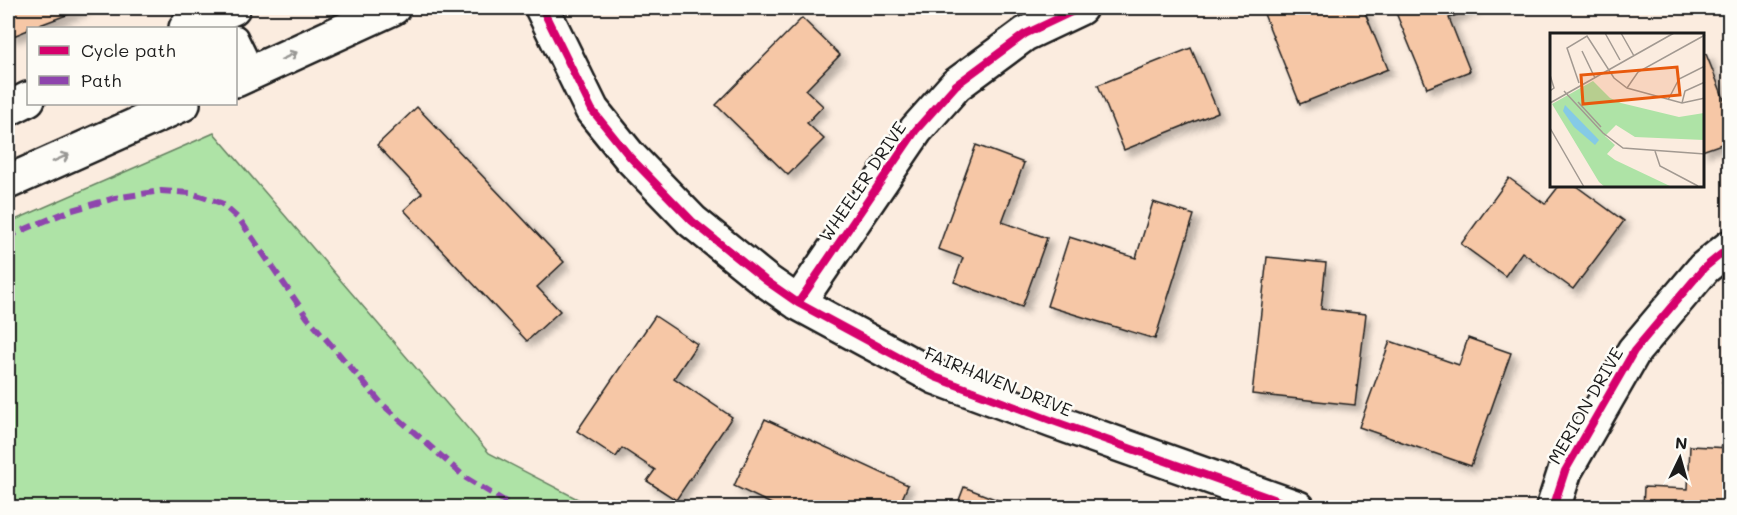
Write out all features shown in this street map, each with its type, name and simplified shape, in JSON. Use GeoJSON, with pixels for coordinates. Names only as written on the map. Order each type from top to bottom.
{"type":"FeatureCollection","features":[{"type":"Feature","properties":{"kind":"street"},"geometry":{"type":"LineString","coordinates":[[244,76],[393,8]]}},
{"type":"Feature","properties":{"kind":"street","name":"FAIRHAVEN DRIVE"},"geometry":{"type":"LineString","coordinates":[[542,8],[592,110],[630,157],[692,221],[765,280],[798,303],[935,377],[1298,507]]}},
{"type":"Feature","properties":{"kind":"street","name":"WHEELER DRIVE"},"geometry":{"type":"LineString","coordinates":[[798,303],[916,130],[956,85],[1025,34],[1080,8]]}},
{"type":"Feature","properties":{"kind":"street"},"geometry":{"type":"LineString","coordinates":[[191,27],[228,19]]}},
{"type":"Feature","properties":{"kind":"street"},"geometry":{"type":"LineString","coordinates":[[8,109],[27,100]]}},
{"type":"Feature","properties":{"kind":"street"},"geometry":{"type":"LineString","coordinates":[[8,182],[181,105]]}},
{"type":"Feature","properties":{"kind":"street","name":"MERION DRIVE"},"geometry":{"type":"LineString","coordinates":[[1552,507],[1565,471],[1634,351],[1704,268],[1730,247]]}},
{"type":"Feature","properties":{"kind":"lane"},"geometry":{"type":"LineString","coordinates":[[237,51],[244,76]]}},
{"type":"Feature","properties":{"kind":"green space"},"geometry":{"type":"Polygon","coordinates":[[[214,133],[489,453],[593,507],[8,507],[8,223],[214,133]]]}},
{"type":"Feature","properties":{"kind":"building"},"geometry":{"type":"Polygon","coordinates":[[[8,8],[85,8],[35,27],[27,27],[27,30],[11,37],[8,27],[8,8]]]}},
{"type":"Feature","properties":{"kind":"building"},"geometry":{"type":"Polygon","coordinates":[[[1363,8],[1388,69],[1300,104],[1262,9],[1363,8]]]}},
{"type":"Feature","properties":{"kind":"building"},"geometry":{"type":"Polygon","coordinates":[[[1394,8],[1474,8],[1449,18],[1470,71],[1427,88],[1394,8]]]}},
{"type":"Feature","properties":{"kind":"building"},"geometry":{"type":"Polygon","coordinates":[[[802,18],[840,55],[806,90],[823,106],[807,123],[824,139],[788,175],[716,105],[802,18]]]}},
{"type":"Feature","properties":{"kind":"building"},"geometry":{"type":"Polygon","coordinates":[[[1191,48],[1218,112],[1124,150],[1098,85],[1191,48]]]}},
{"type":"Feature","properties":{"kind":"building"},"geometry":{"type":"Polygon","coordinates":[[[1704,54],[1706,54],[1730,114],[1730,141],[1704,150],[1704,54]]]}},
{"type":"Feature","properties":{"kind":"building"},"geometry":{"type":"Polygon","coordinates":[[[417,107],[564,262],[537,287],[560,311],[527,341],[404,210],[422,193],[377,145],[417,107]]]}},
{"type":"Feature","properties":{"kind":"building"},"geometry":{"type":"Polygon","coordinates":[[[976,145],[1024,163],[1002,222],[1047,238],[1022,307],[954,282],[963,258],[938,249],[976,145]]]}},
{"type":"Feature","properties":{"kind":"building"},"geometry":{"type":"Polygon","coordinates":[[[1509,178],[1545,204],[1557,188],[1579,188],[1624,221],[1573,289],[1522,252],[1505,276],[1461,244],[1509,178]]]}},
{"type":"Feature","properties":{"kind":"building"},"geometry":{"type":"Polygon","coordinates":[[[1153,202],[1194,215],[1155,339],[1047,306],[1069,237],[1136,258],[1153,202]]]}},
{"type":"Feature","properties":{"kind":"building"},"geometry":{"type":"Polygon","coordinates":[[[1267,257],[1326,263],[1321,309],[1366,314],[1355,405],[1252,394],[1267,257]]]}},
{"type":"Feature","properties":{"kind":"building"},"geometry":{"type":"Polygon","coordinates":[[[655,316],[697,344],[674,378],[732,417],[676,500],[647,481],[655,470],[622,448],[616,457],[577,431],[655,316]]]}},
{"type":"Feature","properties":{"kind":"building"},"geometry":{"type":"Polygon","coordinates":[[[1468,338],[1511,353],[1471,466],[1359,427],[1390,341],[1459,365],[1468,338]]]}},
{"type":"Feature","properties":{"kind":"building"},"geometry":{"type":"Polygon","coordinates":[[[1730,373],[1730,388],[1722,382],[1730,373]]]}},
{"type":"Feature","properties":{"kind":"building"},"geometry":{"type":"Polygon","coordinates":[[[765,419],[908,485],[898,508],[780,508],[734,486],[765,419]]]}},
{"type":"Feature","properties":{"kind":"building"},"geometry":{"type":"Polygon","coordinates":[[[1690,446],[1730,448],[1730,508],[1643,508],[1644,487],[1688,489],[1690,446]]]}},
{"type":"Feature","properties":{"kind":"building"},"geometry":{"type":"Polygon","coordinates":[[[964,487],[1018,508],[956,508],[964,487]]]}},
{"type":"Feature","properties":{"kind":"marked path"},"geometry":{"type":"LineString","coordinates":[[8,241],[16,233],[69,211],[115,198],[161,191],[191,193],[221,203],[240,220],[307,317],[382,404],[466,478],[516,508]]}},
{"type":"Feature","properties":{"kind":"cycle path"},"geometry":{"type":"LineString","coordinates":[[542,8],[592,110],[630,157],[692,221],[765,280],[798,303],[935,377],[1298,508]]}},
{"type":"Feature","properties":{"kind":"cycle path"},"geometry":{"type":"LineString","coordinates":[[798,303],[916,130],[956,85],[1025,34],[1080,8]]}},
{"type":"Feature","properties":{"kind":"cycle path"},"geometry":{"type":"LineString","coordinates":[[1553,508],[1565,471],[1634,351],[1704,268],[1730,247]]}}]}
